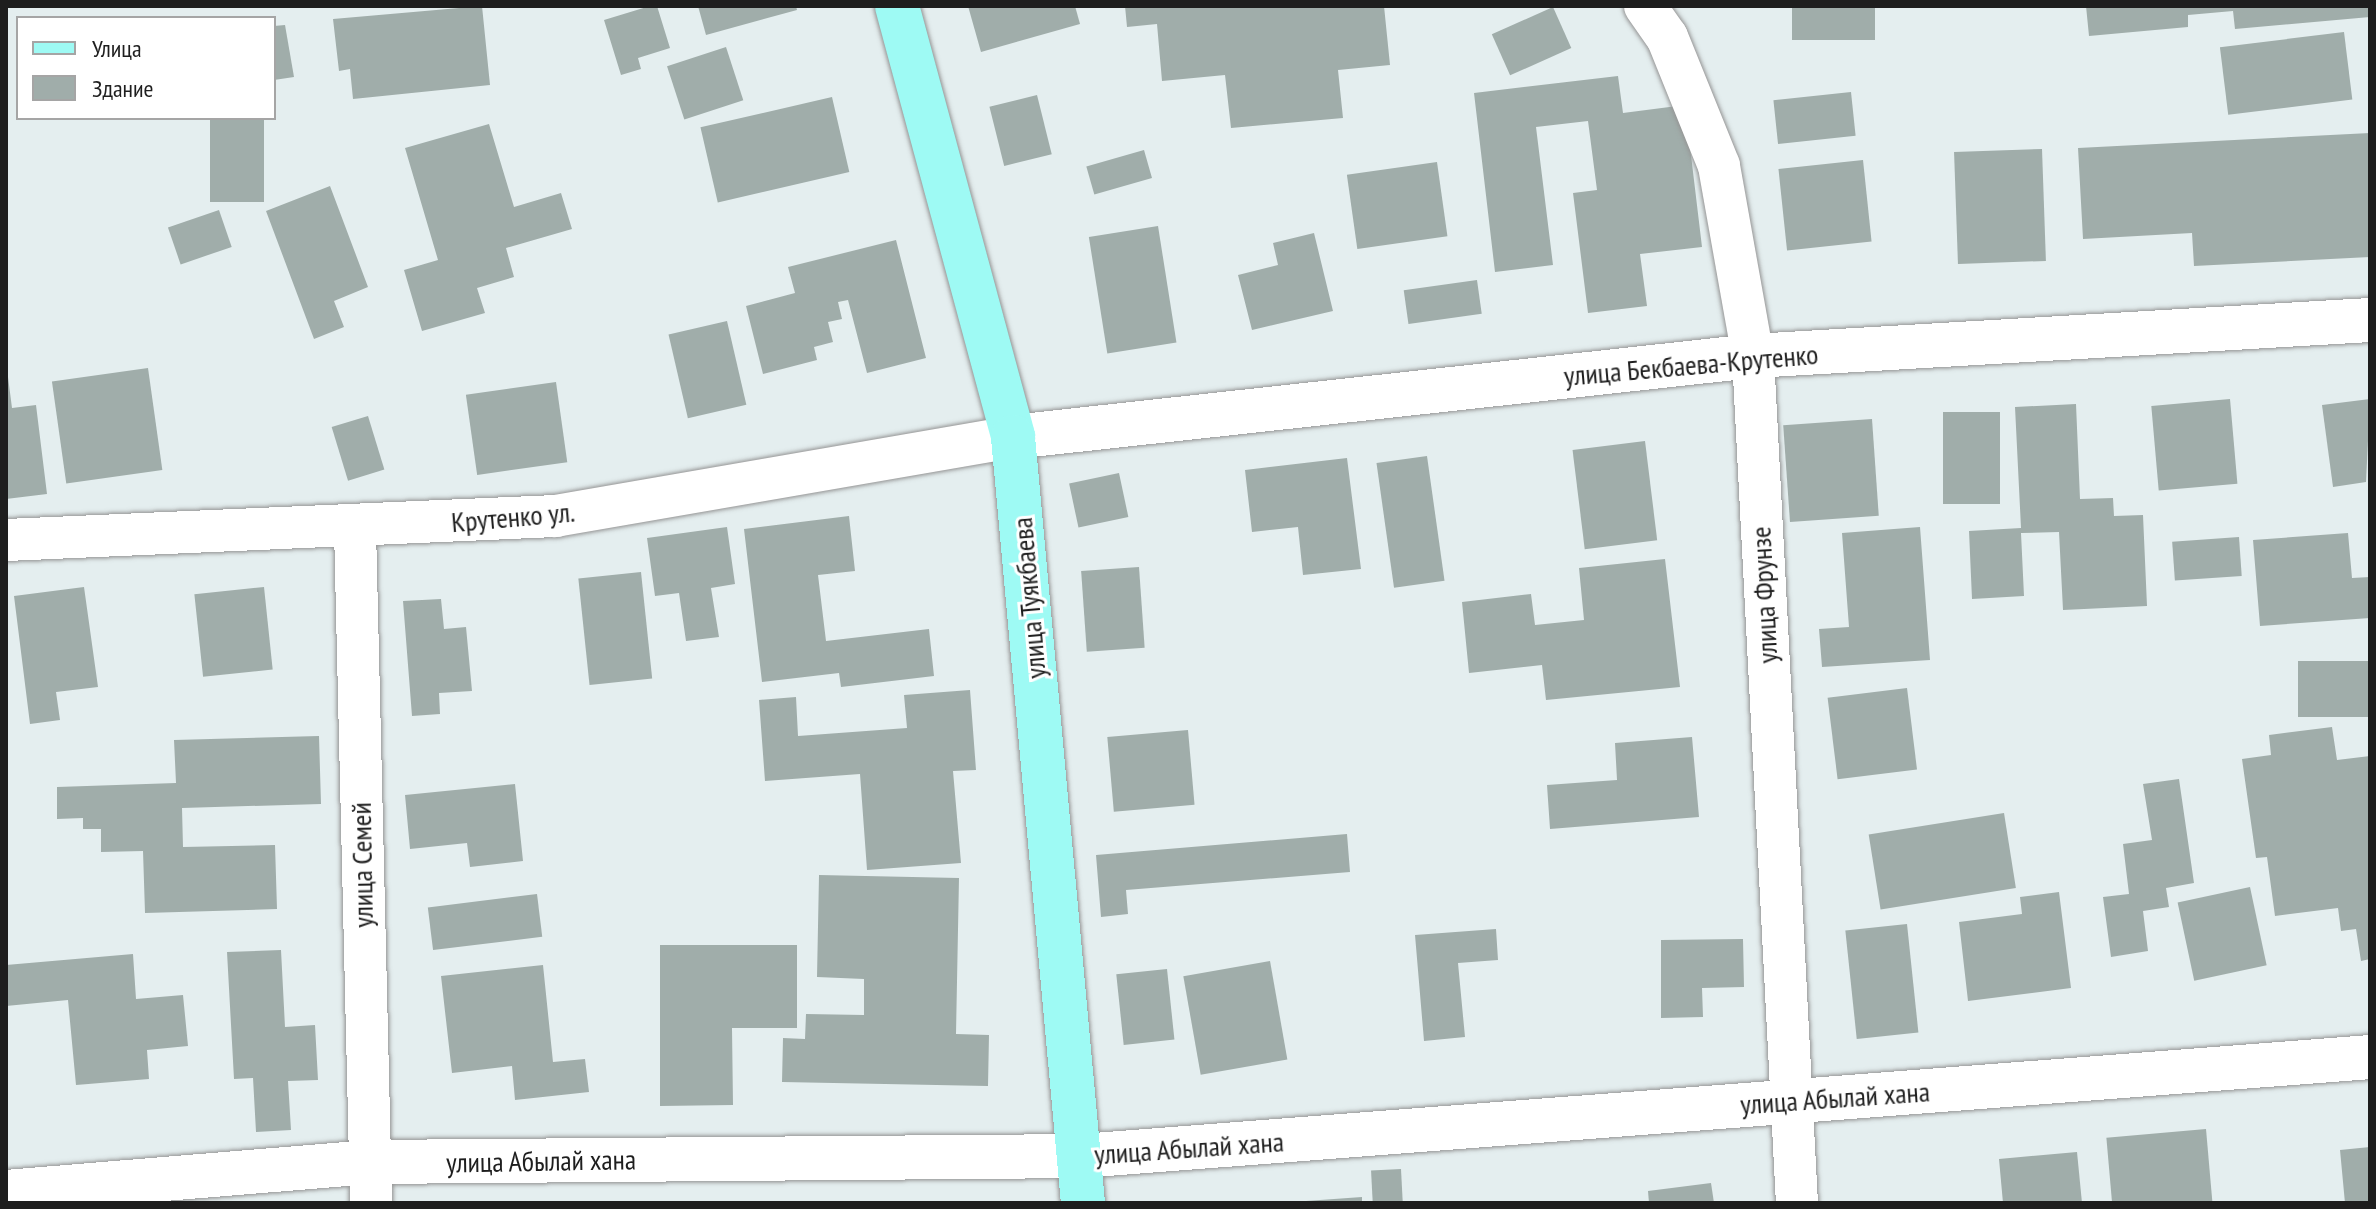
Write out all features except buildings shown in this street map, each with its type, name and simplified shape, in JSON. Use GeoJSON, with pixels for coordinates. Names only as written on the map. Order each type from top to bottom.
{"type":"FeatureCollection","features":[{"type":"Feature","properties":{"kind":"main road","name":"улица Туякбаева"},"geometry":{"type":"LineString","coordinates":[[897,6],[1013,437],[1083,1203]]}},
{"type":"Feature","properties":{"kind":"street","name":"улица Фрунзе"},"geometry":{"type":"LineString","coordinates":[[1645,6],[1667,37],[1719,166],[1753,356],[1788,1102],[1797,1203]]}},
{"type":"Feature","properties":{"kind":"street","name":"улица Бекбаева-Крутенко"},"geometry":{"type":"LineString","coordinates":[[1013,437],[1753,356],[2370,320]]}},
{"type":"Feature","properties":{"kind":"street","name":"Крутенко ул."},"geometry":{"type":"LineString","coordinates":[[6,540],[355,528],[555,516],[1013,437]]}},
{"type":"Feature","properties":{"kind":"street","name":"улица Семей"},"geometry":{"type":"LineString","coordinates":[[355,528],[370,1183]]}},
{"type":"Feature","properties":{"kind":"street","name":"улица Абылай хана"},"geometry":{"type":"LineString","coordinates":[[6,1192],[370,1183],[1081,1156],[2370,1057]]}}]}
